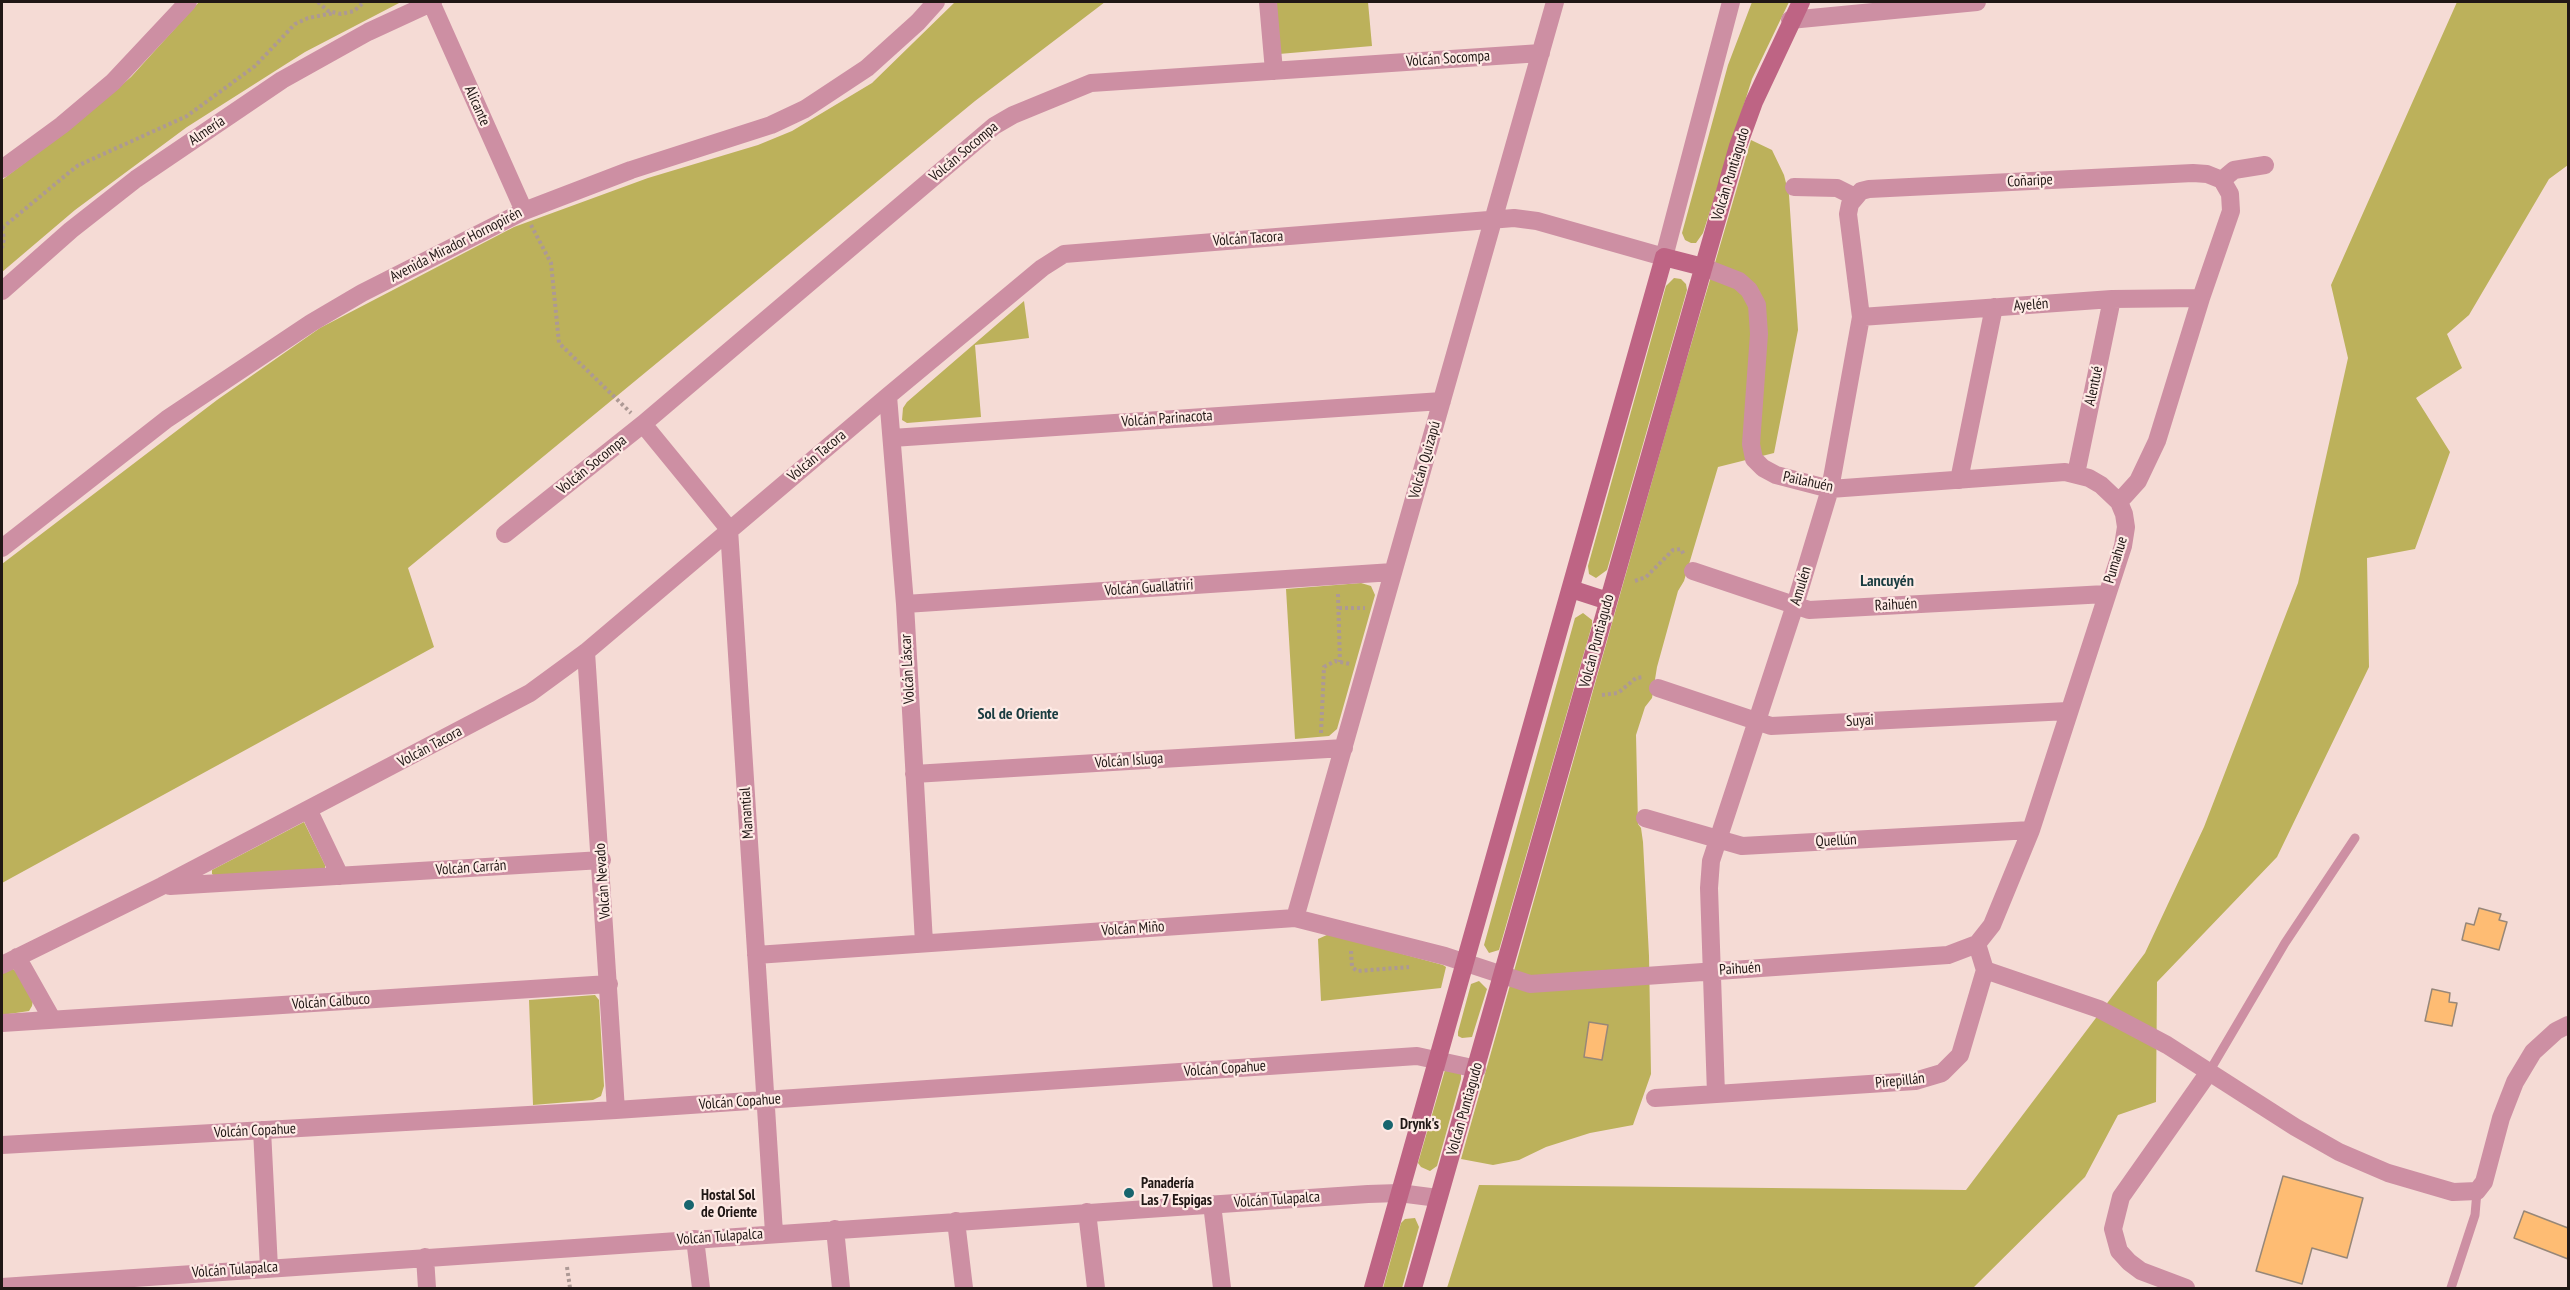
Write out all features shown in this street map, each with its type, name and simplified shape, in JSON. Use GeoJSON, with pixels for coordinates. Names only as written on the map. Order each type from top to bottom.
{"type":"FeatureCollection","features":[{"type":"Feature","properties":{"kind":"main road","name":"Volcán Puntiagudo"},"geometry":{"type":"LineString","coordinates":[[1413,1288],[1745,124],[1790,20],[1801,2]]}},
{"type":"Feature","properties":{"kind":"main road","name":"Volcán Tacora"},"geometry":{"type":"LineString","coordinates":[[1664,257],[1703,267]]}},
{"type":"Feature","properties":{"kind":"main road"},"geometry":{"type":"LineString","coordinates":[[1373,1288],[1664,257]]}},
{"type":"Feature","properties":{"kind":"main road"},"geometry":{"type":"LineString","coordinates":[[1571,589],[1608,602]]}},
{"type":"Feature","properties":{"kind":"street"},"geometry":{"type":"LineString","coordinates":[[2,169],[62,125],[114,82],[188,2]]}},
{"type":"Feature","properties":{"kind":"street","name":"Alicante"},"geometry":{"type":"LineString","coordinates":[[432,2],[524,211]]}},
{"type":"Feature","properties":{"kind":"street","name":"Almería"},"geometry":{"type":"LineString","coordinates":[[2,291],[71,230],[136,179],[282,80],[368,32],[432,2]]}},
{"type":"Feature","properties":{"kind":"street","name":"Avenida Mirador Hornopirén"},"geometry":{"type":"LineString","coordinates":[[2,547],[167,419],[293,334],[362,292],[524,211],[631,171],[771,125],[805,109],[867,68],[918,22],[936,2]]}},
{"type":"Feature","properties":{"kind":"street"},"geometry":{"type":"LineString","coordinates":[[1268,2],[1274,71]]}},
{"type":"Feature","properties":{"kind":"street","name":"Volcán Quizapú"},"geometry":{"type":"LineString","coordinates":[[1295,918],[1555,2]]}},
{"type":"Feature","properties":{"kind":"street"},"geometry":{"type":"LineString","coordinates":[[1664,257],[1731,2]]}},
{"type":"Feature","properties":{"kind":"street"},"geometry":{"type":"LineString","coordinates":[[1790,20],[1977,2]]}},
{"type":"Feature","properties":{"kind":"street","name":"Volcán Socompa"},"geometry":{"type":"LineString","coordinates":[[505,534],[643,424],[994,126],[1012,115],[1091,83],[1541,53]]}},
{"type":"Feature","properties":{"kind":"street"},"geometry":{"type":"LineString","coordinates":[[2118,502],[2138,481],[2152,455],[2231,211],[2230,194],[2222,180],[2234,170],[2265,165]]}},
{"type":"Feature","properties":{"kind":"street","name":"Coñaripe"},"geometry":{"type":"LineString","coordinates":[[1855,197],[1869,189],[2181,174],[2207,174],[2222,180]]}},
{"type":"Feature","properties":{"kind":"street"},"geometry":{"type":"LineString","coordinates":[[1794,187],[1837,188],[1855,197]]}},
{"type":"Feature","properties":{"kind":"street","name":"Amulén"},"geometry":{"type":"LineString","coordinates":[[1712,970],[1709,888],[1711,861],[1795,605],[1830,489],[1861,317],[1848,214],[1855,197]]}},
{"type":"Feature","properties":{"kind":"street","name":"Volcán Tacora"},"geometry":{"type":"LineString","coordinates":[[9,961],[309,811],[514,703],[586,652],[888,396],[1042,268],[1064,254],[1514,218],[1537,221],[1664,257]]}},
{"type":"Feature","properties":{"kind":"street","name":"Pailahuén"},"geometry":{"type":"LineString","coordinates":[[1703,267],[1739,281],[1749,290],[1757,305],[1759,334],[1751,444],[1757,463],[1776,475],[1830,489],[2056,471],[2076,474],[2101,485],[2118,502]]}},
{"type":"Feature","properties":{"kind":"street","name":"Ayelén"},"geometry":{"type":"LineString","coordinates":[[1861,317],[2112,299],[2201,298]]}},
{"type":"Feature","properties":{"kind":"street","name":"Alentué"},"geometry":{"type":"LineString","coordinates":[[2076,474],[2112,299]]}},
{"type":"Feature","properties":{"kind":"street"},"geometry":{"type":"LineString","coordinates":[[1959,480],[1994,307]]}},
{"type":"Feature","properties":{"kind":"street","name":"Volcán Láscar"},"geometry":{"type":"LineString","coordinates":[[888,396],[905,604],[924,944]]}},
{"type":"Feature","properties":{"kind":"street","name":"Volcán Parinacota"},"geometry":{"type":"LineString","coordinates":[[892,438],[1442,401]]}},
{"type":"Feature","properties":{"kind":"street"},"geometry":{"type":"LineString","coordinates":[[643,424],[729,529]]}},
{"type":"Feature","properties":{"kind":"street","name":"Pumahue"},"geometry":{"type":"LineString","coordinates":[[1977,944],[1992,925],[2031,830],[2125,537],[2124,514],[2118,502]]}},
{"type":"Feature","properties":{"kind":"street","name":"Manantial"},"geometry":{"type":"LineString","coordinates":[[729,529],[774,1233]]}},
{"type":"Feature","properties":{"kind":"street","name":"Raihuén"},"geometry":{"type":"LineString","coordinates":[[1693,571],[1809,610],[2106,594]]}},
{"type":"Feature","properties":{"kind":"street","name":"Volcán Guallatriri"},"geometry":{"type":"LineString","coordinates":[[905,604],[1393,572]]}},
{"type":"Feature","properties":{"kind":"street","name":"Volcán Nevado"},"geometry":{"type":"LineString","coordinates":[[586,652],[602,860],[616,1110]]}},
{"type":"Feature","properties":{"kind":"street","name":"Suyai"},"geometry":{"type":"LineString","coordinates":[[1658,688],[1771,726],[2068,711]]}},
{"type":"Feature","properties":{"kind":"street","name":"Volcán Isluga"},"geometry":{"type":"LineString","coordinates":[[914,774],[1344,748]]}},
{"type":"Feature","properties":{"kind":"street"},"geometry":{"type":"LineString","coordinates":[[309,811],[340,876]]}},
{"type":"Feature","properties":{"kind":"street","name":"Quellún"},"geometry":{"type":"LineString","coordinates":[[1645,818],[1742,846],[2031,830]]}},
{"type":"Feature","properties":{"kind":"street","name":"Volcán Carrán"},"geometry":{"type":"LineString","coordinates":[[162,886],[602,860]]}},
{"type":"Feature","properties":{"kind":"street","name":"Volcán Miño"},"geometry":{"type":"LineString","coordinates":[[756,955],[1295,918],[1465,963],[1503,976]]}},
{"type":"Feature","properties":{"kind":"street"},"geometry":{"type":"LineString","coordinates":[[1977,944],[1985,970],[2045,989],[2127,1022],[2339,1152],[2427,1186],[2453,1192],[2476,1191],[2484,1182],[2501,1118],[2516,1082],[2533,1052],[2556,1031],[2568,1024]]}},
{"type":"Feature","properties":{"kind":"street","name":"Paihuén"},"geometry":{"type":"LineString","coordinates":[[1503,976],[1521,983],[1543,984],[1712,970],[1948,955],[1977,944]]}},
{"type":"Feature","properties":{"kind":"street"},"geometry":{"type":"LineString","coordinates":[[9,961],[52,1019]]}},
{"type":"Feature","properties":{"kind":"street"},"geometry":{"type":"LineString","coordinates":[[1712,970],[1716,1094]]}},
{"type":"Feature","properties":{"kind":"street","name":"Pirepillán"},"geometry":{"type":"LineString","coordinates":[[1655,1098],[1915,1081],[1942,1073],[1960,1055],[1985,970]]}},
{"type":"Feature","properties":{"kind":"street","name":"Volcán Calbuco"},"geometry":{"type":"LineString","coordinates":[[2,1023],[609,984]]}},
{"type":"Feature","properties":{"kind":"street","name":"Volcán Copahue"},"geometry":{"type":"LineString","coordinates":[[2,1145],[616,1110],[1417,1056],[1437,1058],[1477,1069]]}},
{"type":"Feature","properties":{"kind":"street"},"geometry":{"type":"LineString","coordinates":[[2186,1288],[2141,1271],[2129,1262],[2119,1251],[2113,1229],[2121,1197],[2209,1072]]}},
{"type":"Feature","properties":{"kind":"street"},"geometry":{"type":"LineString","coordinates":[[262,1130],[269,1268]]}},
{"type":"Feature","properties":{"kind":"street","name":"Volcán Tulapalca"},"geometry":{"type":"LineString","coordinates":[[2,1287],[1212,1204],[1399,1193],[1438,1198]]}},
{"type":"Feature","properties":{"kind":"street"},"geometry":{"type":"LineString","coordinates":[[1212,1204],[1222,1288]]}},
{"type":"Feature","properties":{"kind":"street"},"geometry":{"type":"LineString","coordinates":[[1087,1212],[1096,1288]]}},
{"type":"Feature","properties":{"kind":"street"},"geometry":{"type":"LineString","coordinates":[[956,1221],[964,1288]]}},
{"type":"Feature","properties":{"kind":"street"},"geometry":{"type":"LineString","coordinates":[[835,1229],[841,1288]]}},
{"type":"Feature","properties":{"kind":"street"},"geometry":{"type":"LineString","coordinates":[[695,1239],[701,1288]]}},
{"type":"Feature","properties":{"kind":"street"},"geometry":{"type":"LineString","coordinates":[[425,1257],[427,1288]]}},
{"type":"Feature","properties":{"kind":"lane"},"geometry":{"type":"LineString","coordinates":[[2209,1072],[2284,942],[2355,838]]}},
{"type":"Feature","properties":{"kind":"lane"},"geometry":{"type":"LineString","coordinates":[[2451,1288],[2475,1215],[2476,1191]]}},
{"type":"Feature","properties":{"kind":"path"},"geometry":{"type":"LineString","coordinates":[[318,2],[334,14]]}},
{"type":"Feature","properties":{"kind":"path"},"geometry":{"type":"LineString","coordinates":[[2,248],[2,228],[77,166],[187,117],[255,66],[295,24],[308,18],[354,11],[364,2]]}},
{"type":"Feature","properties":{"kind":"path"},"geometry":{"type":"LineString","coordinates":[[524,211],[551,263],[559,343],[643,424]]}},
{"type":"Feature","properties":{"kind":"path"},"geometry":{"type":"LineString","coordinates":[[1635,581],[1646,578],[1677,548],[1681,549],[1693,571]]}},
{"type":"Feature","properties":{"kind":"path"},"geometry":{"type":"LineString","coordinates":[[1336,575],[1341,635],[1340,662]]}},
{"type":"Feature","properties":{"kind":"path"},"geometry":{"type":"LineString","coordinates":[[1320,748],[1324,667],[1329,662],[1340,662],[1366,668]]}},
{"type":"Feature","properties":{"kind":"path"},"geometry":{"type":"LineString","coordinates":[[1602,695],[1618,693],[1641,676],[1658,688]]}},
{"type":"Feature","properties":{"kind":"path"},"geometry":{"type":"LineString","coordinates":[[1349,932],[1353,967],[1357,971],[1419,967]]}},
{"type":"Feature","properties":{"kind":"shaded area"},"geometry":{"type":"Polygon","coordinates":[[[199,2],[401,2],[305,52],[187,127],[75,210],[2,272],[2,180],[82,119],[131,77],[199,2]]]}},
{"type":"Feature","properties":{"kind":"shaded area"},"geometry":{"type":"Polygon","coordinates":[[[955,2],[1105,2],[975,101],[408,568],[434,647],[2,883],[2,564],[217,400],[320,328],[514,227],[648,178],[758,145],[792,131],[872,83],[955,2]]]}},
{"type":"Feature","properties":{"kind":"shaded area"},"geometry":{"type":"Polygon","coordinates":[[[1274,2],[1368,2],[1372,46],[1279,54],[1274,2]]]}},
{"type":"Feature","properties":{"kind":"shaded area"},"geometry":{"type":"Polygon","coordinates":[[[1752,2],[1789,2],[1752,79],[1703,233],[1696,243],[1691,243],[1685,240],[1682,233],[1728,65],[1752,2]]]}},
{"type":"Feature","properties":{"kind":"shaded area"},"geometry":{"type":"Polygon","coordinates":[[[2457,2],[2568,2],[2568,165],[2549,179],[2469,315],[2447,334],[2462,368],[2416,398],[2450,452],[2415,549],[2367,558],[2369,667],[2277,857],[2157,982],[2156,1102],[2118,1115],[2085,1177],[1973,1288],[1447,1288],[1479,1185],[1966,1190],[2145,953],[2204,827],[2298,583],[2348,358],[2331,285],[2457,2]]]}},
{"type":"Feature","properties":{"kind":"shaded area"},"geometry":{"type":"Polygon","coordinates":[[[1751,140],[1772,150],[1784,175],[1789,195],[1798,330],[1774,453],[1718,467],[1684,581],[1678,591],[1657,667],[1652,698],[1645,707],[1636,735],[1638,824],[1641,828],[1643,842],[1649,956],[1651,1074],[1633,1125],[1590,1133],[1546,1147],[1519,1160],[1493,1165],[1461,1159],[1678,389],[1751,140]]]}},
{"type":"Feature","properties":{"kind":"shaded area"},"geometry":{"type":"Polygon","coordinates":[[[1674,278],[1681,279],[1686,284],[1687,290],[1607,570],[1596,578],[1589,574],[1588,566],[1666,286],[1674,278]]]}},
{"type":"Feature","properties":{"kind":"shaded area"},"geometry":{"type":"Polygon","coordinates":[[[1024,301],[1029,338],[975,345],[981,417],[907,423],[902,420],[903,408],[907,402],[1024,301]]]}},
{"type":"Feature","properties":{"kind":"shaded area"},"geometry":{"type":"Polygon","coordinates":[[[1361,583],[1371,586],[1375,595],[1337,729],[1329,736],[1295,739],[1286,589],[1361,583]]]}},
{"type":"Feature","properties":{"kind":"shaded area"},"geometry":{"type":"Polygon","coordinates":[[[1583,613],[1592,620],[1592,625],[1499,950],[1489,953],[1484,945],[1575,618],[1583,613]]]}},
{"type":"Feature","properties":{"kind":"shaded area"},"geometry":{"type":"Polygon","coordinates":[[[304,822],[325,869],[215,876],[212,874],[212,870],[304,822]]]}},
{"type":"Feature","properties":{"kind":"shaded area"},"geometry":{"type":"Polygon","coordinates":[[[1329,934],[1443,965],[1446,967],[1441,988],[1321,1001],[1318,939],[1329,934]]]}},
{"type":"Feature","properties":{"kind":"shaded area"},"geometry":{"type":"Polygon","coordinates":[[[13,969],[18,973],[33,1000],[32,1006],[29,1011],[2,1015],[2,971],[13,969]]]}},
{"type":"Feature","properties":{"kind":"shaded area"},"geometry":{"type":"Polygon","coordinates":[[[1479,981],[1487,989],[1472,1037],[1462,1038],[1458,1036],[1458,1032],[1471,984],[1479,981]]]}},
{"type":"Feature","properties":{"kind":"shaded area"},"geometry":{"type":"Polygon","coordinates":[[[595,995],[599,1000],[604,1086],[601,1096],[593,1100],[533,1105],[529,1000],[595,995]]]}},
{"type":"Feature","properties":{"kind":"shaded area"},"geometry":{"type":"Polygon","coordinates":[[[1445,1070],[1461,1074],[1461,1079],[1437,1166],[1430,1171],[1418,1163],[1445,1070]]]}},
{"type":"Feature","properties":{"kind":"shaded area"},"geometry":{"type":"Polygon","coordinates":[[[1415,1218],[1419,1227],[1402,1288],[1383,1288],[1401,1223],[1405,1219],[1415,1218]]]}},
{"type":"Feature","properties":{"kind":"building"},"geometry":{"type":"Polygon","coordinates":[[[2479,908],[2501,914],[2499,920],[2507,922],[2499,950],[2462,940],[2466,923],[2474,925],[2479,908]]]}},
{"type":"Feature","properties":{"kind":"building"},"geometry":{"type":"Polygon","coordinates":[[[2432,989],[2450,993],[2449,1002],[2457,1003],[2452,1026],[2425,1021],[2432,989]]]}},
{"type":"Feature","properties":{"kind":"building"},"geometry":{"type":"Polygon","coordinates":[[[1589,1022],[1608,1025],[1602,1060],[1584,1057],[1589,1022]]]}},
{"type":"Feature","properties":{"kind":"building"},"geometry":{"type":"Polygon","coordinates":[[[2283,1176],[2363,1198],[2347,1258],[2312,1248],[2302,1284],[2256,1271],[2283,1176]]]}},
{"type":"Feature","properties":{"kind":"building"},"geometry":{"type":"Polygon","coordinates":[[[2524,1211],[2568,1228],[2568,1259],[2514,1238],[2524,1211]]]}},
{"type":"Feature","properties":{"kind":"place","name":"Drynk's"},"geometry":{"type":"Point","coordinates":[1388,1125]}},
{"type":"Feature","properties":{"kind":"place","name":"Panadería Las 7 Espigas"},"geometry":{"type":"Point","coordinates":[1129,1193]}},
{"type":"Feature","properties":{"kind":"place","name":"Hostal Sol de Oriente"},"geometry":{"type":"Point","coordinates":[689,1205]}},
{"type":"Feature","properties":{"kind":"district","name":"Lancuyén"},"geometry":{"type":"Point","coordinates":[1887,581]}},
{"type":"Feature","properties":{"kind":"district","name":"Sol de Oriente"},"geometry":{"type":"Point","coordinates":[1018,714]}}]}
